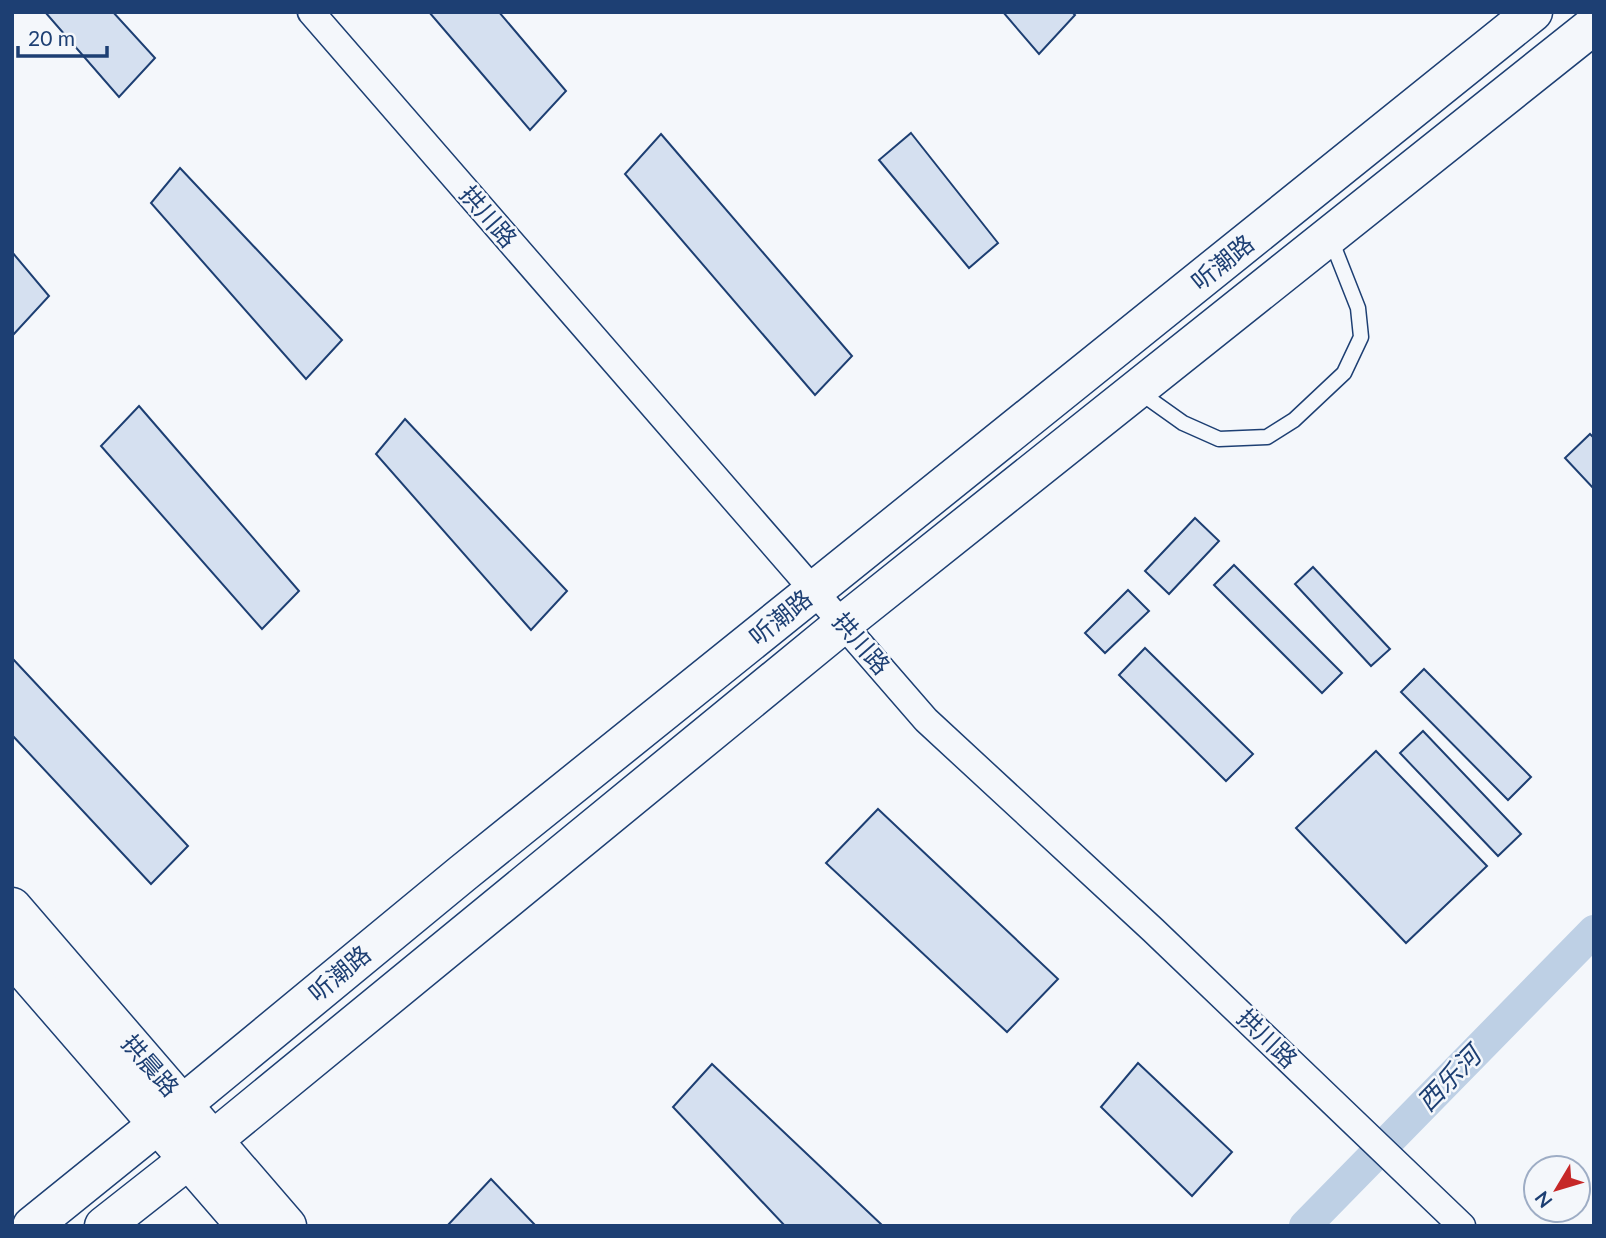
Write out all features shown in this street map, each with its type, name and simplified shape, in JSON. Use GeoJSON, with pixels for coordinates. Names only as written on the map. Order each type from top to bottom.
{"type":"FeatureCollection","features":[{"type":"Feature","properties":{"kind":"main road","name":"听潮路"},"geometry":{"type":"LineString","coordinates":[[32,1226],[463,873],[1533,12]]}},
{"type":"Feature","properties":{"kind":"main road","name":"听潮路"},"geometry":{"type":"LineString","coordinates":[[104,1226],[200,1151],[844,623],[1594,25]]}},
{"type":"Feature","properties":{"kind":"main road","name":"拱晨路"},"geometry":{"type":"LineString","coordinates":[[12,907],[200,1151],[246,1226]]}},
{"type":"Feature","properties":{"kind":"main road","name":"拱晨路"},"geometry":{"type":"LineString","coordinates":[[12,956],[171,1114]]}},
{"type":"Feature","properties":{"kind":"main road","name":"拱晨路"},"geometry":{"type":"LineString","coordinates":[[200,1151],[287,1226]]}},
{"type":"Feature","properties":{"kind":"street","name":"拱川路"},"geometry":{"type":"LineString","coordinates":[[311,12],[926,720],[1153,929],[1454,1217]]}},
{"type":"Feature","properties":{"kind":"lane"},"geometry":{"type":"LineString","coordinates":[[1137,390],[1183,423],[1219,439],[1267,437],[1294,420],[1344,373],[1362,337],[1359,308],[1329,236]]}},
{"type":"Feature","properties":{"kind":"building"},"geometry":{"type":"Polygon","coordinates":[[[45,12],[113,12],[155,58],[119,97],[45,12]]]}},
{"type":"Feature","properties":{"kind":"building"},"geometry":{"type":"Polygon","coordinates":[[[429,12],[499,12],[566,91],[530,130],[429,12]]]}},
{"type":"Feature","properties":{"kind":"building"},"geometry":{"type":"Polygon","coordinates":[[[1003,12],[1072,12],[1075,15],[1039,54],[1003,12]]]}},
{"type":"Feature","properties":{"kind":"building"},"geometry":{"type":"Polygon","coordinates":[[[911,133],[998,243],[969,268],[879,160],[911,133]]]}},
{"type":"Feature","properties":{"kind":"building"},"geometry":{"type":"Polygon","coordinates":[[[661,134],[852,356],[815,395],[625,174],[661,134]]]}},
{"type":"Feature","properties":{"kind":"building"},"geometry":{"type":"Polygon","coordinates":[[[180,168],[342,340],[306,379],[151,203],[180,168]]]}},
{"type":"Feature","properties":{"kind":"building"},"geometry":{"type":"Polygon","coordinates":[[[12,252],[49,296],[13,335],[12,334],[12,252]]]}},
{"type":"Feature","properties":{"kind":"building"},"geometry":{"type":"Polygon","coordinates":[[[139,406],[299,591],[262,629],[101,446],[139,406]]]}},
{"type":"Feature","properties":{"kind":"building"},"geometry":{"type":"Polygon","coordinates":[[[405,419],[567,591],[531,630],[376,454],[405,419]]]}},
{"type":"Feature","properties":{"kind":"building"},"geometry":{"type":"Polygon","coordinates":[[[1590,434],[1594,438],[1594,489],[1565,458],[1590,434]]]}},
{"type":"Feature","properties":{"kind":"building"},"geometry":{"type":"Polygon","coordinates":[[[1195,518],[1219,541],[1169,594],[1145,571],[1195,518]]]}},
{"type":"Feature","properties":{"kind":"building"},"geometry":{"type":"Polygon","coordinates":[[[1234,565],[1342,673],[1322,693],[1214,585],[1234,565]]]}},
{"type":"Feature","properties":{"kind":"building"},"geometry":{"type":"Polygon","coordinates":[[[1313,567],[1390,649],[1371,666],[1295,584],[1313,567]]]}},
{"type":"Feature","properties":{"kind":"building"},"geometry":{"type":"Polygon","coordinates":[[[1128,590],[1149,611],[1105,653],[1085,633],[1128,590]]]}},
{"type":"Feature","properties":{"kind":"building"},"geometry":{"type":"Polygon","coordinates":[[[1145,648],[1253,754],[1226,781],[1119,675],[1145,648]]]}},
{"type":"Feature","properties":{"kind":"building"},"geometry":{"type":"Polygon","coordinates":[[[12,658],[188,846],[151,884],[12,735],[12,658]]]}},
{"type":"Feature","properties":{"kind":"building"},"geometry":{"type":"Polygon","coordinates":[[[1424,669],[1531,777],[1508,800],[1401,692],[1424,669]]]}},
{"type":"Feature","properties":{"kind":"building"},"geometry":{"type":"Polygon","coordinates":[[[1423,731],[1521,834],[1498,856],[1400,753],[1423,731]]]}},
{"type":"Feature","properties":{"kind":"building"},"geometry":{"type":"Polygon","coordinates":[[[1376,751],[1487,866],[1406,943],[1296,828],[1376,751]]]}},
{"type":"Feature","properties":{"kind":"building"},"geometry":{"type":"Polygon","coordinates":[[[878,809],[1058,979],[1007,1032],[826,863],[878,809]]]}},
{"type":"Feature","properties":{"kind":"building"},"geometry":{"type":"Polygon","coordinates":[[[1138,1063],[1232,1152],[1192,1196],[1101,1107],[1138,1063]]]}},
{"type":"Feature","properties":{"kind":"building"},"geometry":{"type":"Polygon","coordinates":[[[712,1064],[883,1226],[785,1226],[673,1107],[712,1064]]]}},
{"type":"Feature","properties":{"kind":"building"},"geometry":{"type":"Polygon","coordinates":[[[491,1179],[536,1226],[447,1226],[491,1179]]]}},
{"type":"Feature","properties":{"kind":"waterway","name":"西乐河"},"geometry":{"type":"LineString","coordinates":[[1305,1226],[1594,931]]}}]}
